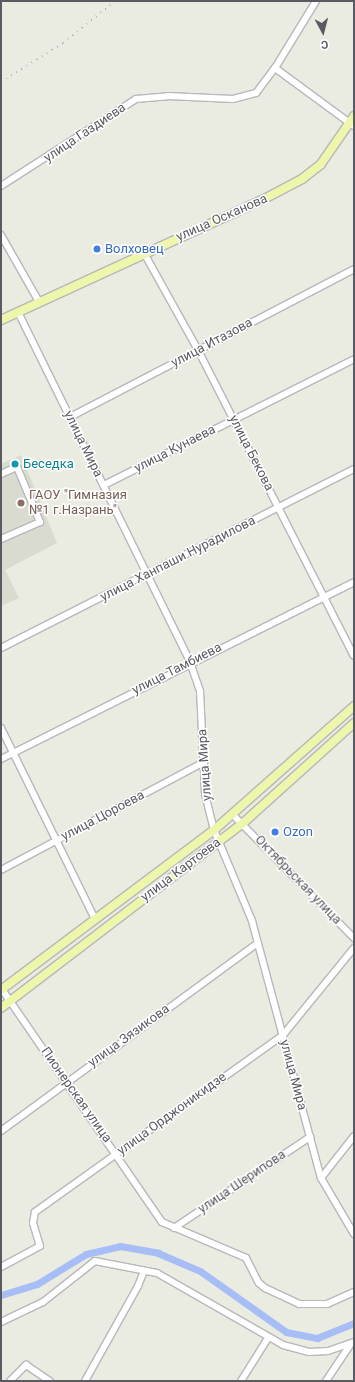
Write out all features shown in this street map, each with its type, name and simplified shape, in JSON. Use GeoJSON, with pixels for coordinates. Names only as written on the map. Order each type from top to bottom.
{"type":"FeatureCollection","features":[{"type":"Feature","properties":{"kind":"main road","name":"улица Осканова"},"geometry":{"type":"LineString","coordinates":[[1,320],[266,198],[302,179],[321,164],[352,122]]}},
{"type":"Feature","properties":{"kind":"main road","name":"улица Картоева"},"geometry":{"type":"LineString","coordinates":[[1,989],[214,830],[354,706]]}},
{"type":"Feature","properties":{"kind":"main road","name":"улица Картоева"},"geometry":{"type":"LineString","coordinates":[[1,1008],[243,823],[354,723]]}},
{"type":"Feature","properties":{"kind":"street","name":"улица Газдиева"},"geometry":{"type":"LineString","coordinates":[[1,186],[136,99],[168,96],[233,98],[256,93],[275,68],[316,1]]}},
{"type":"Feature","properties":{"kind":"street"},"geometry":{"type":"LineString","coordinates":[[275,68],[352,122]]}},
{"type":"Feature","properties":{"kind":"street"},"geometry":{"type":"LineString","coordinates":[[1,235],[39,302]]}},
{"type":"Feature","properties":{"kind":"street","name":"улица Бекова"},"geometry":{"type":"LineString","coordinates":[[144,253],[198,350],[354,656]]}},
{"type":"Feature","properties":{"kind":"street","name":"улица Итазова"},"geometry":{"type":"LineString","coordinates":[[70,417],[354,269]]}},
{"type":"Feature","properties":{"kind":"street","name":"улица Мира"},"geometry":{"type":"LineString","coordinates":[[18,312],[190,662],[200,691],[205,794],[214,830],[252,921],[321,1178],[354,1234]]}},
{"type":"Feature","properties":{"kind":"street","name":"улица Кунаева"},"geometry":{"type":"LineString","coordinates":[[104,485],[354,359]]}},
{"type":"Feature","properties":{"kind":"street"},"geometry":{"type":"LineString","coordinates":[[1,474],[17,467],[40,522],[1,539]]}},
{"type":"Feature","properties":{"kind":"street","name":"улица Ханпаши Нурадилова"},"geometry":{"type":"LineString","coordinates":[[1,648],[148,575],[354,469]]}},
{"type":"Feature","properties":{"kind":"street","name":"улица Тамбиева"},"geometry":{"type":"LineString","coordinates":[[1,759],[190,662],[354,582]]}},
{"type":"Feature","properties":{"kind":"street"},"geometry":{"type":"LineString","coordinates":[[1,728],[55,842],[95,919]]}},
{"type":"Feature","properties":{"kind":"street","name":"улица Цороева"},"geometry":{"type":"LineString","coordinates":[[1,870],[204,762]]}},
{"type":"Feature","properties":{"kind":"street","name":"Октябрьская улица"},"geometry":{"type":"LineString","coordinates":[[232,814],[243,823],[354,938]]}},
{"type":"Feature","properties":{"kind":"street","name":"улица Зязикова"},"geometry":{"type":"LineString","coordinates":[[1,1131],[66,1081],[258,943]]}},
{"type":"Feature","properties":{"kind":"street","name":"улица Орджоникидзе"},"geometry":{"type":"LineString","coordinates":[[1,1267],[40,1246],[33,1223],[35,1212],[282,1035],[354,948]]}},
{"type":"Feature","properties":{"kind":"street","name":"Пионерская улица"},"geometry":{"type":"LineString","coordinates":[[1,989],[11,1000],[117,1153],[162,1222],[246,1258],[259,1283],[277,1294],[300,1304],[327,1304],[354,1292]]}},
{"type":"Feature","properties":{"kind":"street"},"geometry":{"type":"LineString","coordinates":[[321,1178],[354,1136]]}},
{"type":"Feature","properties":{"kind":"street","name":"улица Шерипова"},"geometry":{"type":"LineString","coordinates":[[174,1228],[310,1137]]}},
{"type":"Feature","properties":{"kind":"street"},"geometry":{"type":"LineString","coordinates":[[1,1322],[42,1302],[95,1261],[157,1273],[268,1338],[309,1352],[328,1352],[352,1344]]}},
{"type":"Feature","properties":{"kind":"street"},"geometry":{"type":"LineString","coordinates":[[85,1381],[138,1286],[144,1270]]}},
{"type":"Feature","properties":{"kind":"street"},"geometry":{"type":"LineString","coordinates":[[241,1381],[268,1338]]}},
{"type":"Feature","properties":{"kind":"street"},"geometry":{"type":"LineString","coordinates":[[326,1381],[352,1344]]}},
{"type":"Feature","properties":{"kind":"street"},"geometry":{"type":"LineString","coordinates":[[10,1381],[26,1365],[50,1381]]}},
{"type":"Feature","properties":{"kind":"shaded area","name":"ГАОУ \"Гимназия №1 г.Назрань\""},"geometry":{"type":"Polygon","coordinates":[[[21,455],[57,543],[5,570],[19,598],[1,606],[1,464],[21,455]]]}},
{"type":"Feature","properties":{"kind":"waterway"},"geometry":{"type":"LineString","coordinates":[[1,1295],[37,1284],[86,1254],[120,1246],[158,1253],[200,1271],[286,1332],[317,1338],[354,1323]]}},
{"type":"Feature","properties":{"kind":"railway"},"geometry":{"type":"LineString","coordinates":[[1,82],[63,43],[115,1]]}},
{"type":"Feature","properties":{"kind":"place","name":"Волховец"},"geometry":{"type":"Point","coordinates":[97,249]}},
{"type":"Feature","properties":{"kind":"place","name":"Беседка"},"geometry":{"type":"Point","coordinates":[15,464]}},
{"type":"Feature","properties":{"kind":"place","name":"ГАОУ \"Гимназия №1 г.Назрань\""},"geometry":{"type":"Point","coordinates":[21,503]}},
{"type":"Feature","properties":{"kind":"place","name":"Ozon"},"geometry":{"type":"Point","coordinates":[275,832]}}]}
